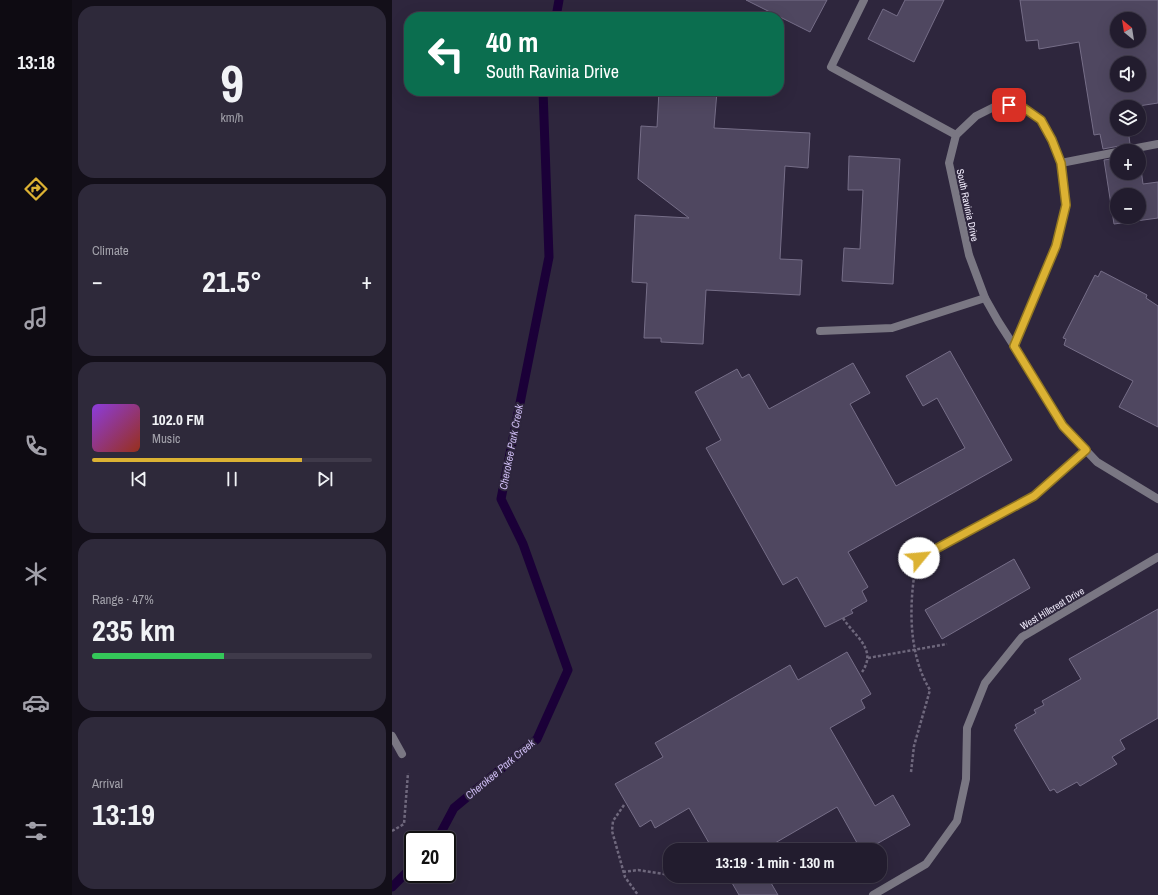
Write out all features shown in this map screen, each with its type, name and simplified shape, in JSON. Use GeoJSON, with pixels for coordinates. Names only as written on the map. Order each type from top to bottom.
{"type":"FeatureCollection","features":[{"type":"Feature","properties":{"kind":"street"},"geometry":{"type":"LineString","coordinates":[[864,0],[831,67],[956,135],[976,116],[998,105],[1021,106],[1041,120],[1052,140],[1061,163],[1066,205],[1056,246],[1014,346]]}},
{"type":"Feature","properties":{"kind":"street","name":"South Ravinia Drive"},"geometry":{"type":"LineString","coordinates":[[956,135],[949,164],[969,255],[985,298],[1063,426],[1097,462],[1158,499]]}},
{"type":"Feature","properties":{"kind":"street"},"geometry":{"type":"LineString","coordinates":[[1146,146],[1158,144]]}},
{"type":"Feature","properties":{"kind":"street"},"geometry":{"type":"LineString","coordinates":[[1061,163],[1110,153]]}},
{"type":"Feature","properties":{"kind":"street"},"geometry":{"type":"LineString","coordinates":[[820,331],[892,328],[985,298]]}},
{"type":"Feature","properties":{"kind":"street"},"geometry":{"type":"LineString","coordinates":[[919,558],[1034,496],[1086,450]]}},
{"type":"Feature","properties":{"kind":"street","name":"West Hillcrest Drive"},"geometry":{"type":"LineString","coordinates":[[873,895],[926,864],[957,821],[966,779],[967,728],[985,683],[1022,637],[1158,557]]}},
{"type":"Feature","properties":{"kind":"street"},"geometry":{"type":"LineString","coordinates":[[392,736],[402,754]]}},
{"type":"Feature","properties":{"kind":"path"},"geometry":{"type":"LineString","coordinates":[[911,772],[914,746],[930,690],[921,675],[912,627],[912,598],[919,558]]}},
{"type":"Feature","properties":{"kind":"path"},"geometry":{"type":"LineString","coordinates":[[843,618],[867,650],[868,658],[862,672]]}},
{"type":"Feature","properties":{"kind":"path"},"geometry":{"type":"LineString","coordinates":[[868,658],[947,644]]}},
{"type":"Feature","properties":{"kind":"path"},"geometry":{"type":"LineString","coordinates":[[392,831],[404,824],[409,776],[402,754]]}},
{"type":"Feature","properties":{"kind":"path"},"geometry":{"type":"LineString","coordinates":[[624,805],[613,821],[612,831],[623,872],[638,895]]}},
{"type":"Feature","properties":{"kind":"path"},"geometry":{"type":"LineString","coordinates":[[623,872],[638,870],[663,874]]}},
{"type":"Feature","properties":{"kind":"building"},"geometry":{"type":"Polygon","coordinates":[[[746,0],[827,0],[810,32],[784,19],[784,12],[770,12],[746,0]]]}},
{"type":"Feature","properties":{"kind":"building"},"geometry":{"type":"Polygon","coordinates":[[[905,0],[944,0],[914,62],[868,39],[883,9],[897,16],[905,0]]]}},
{"type":"Feature","properties":{"kind":"building"},"geometry":{"type":"Polygon","coordinates":[[[1020,0],[1158,0],[1158,103],[1146,105],[1146,100],[1110,100],[1110,136],[1129,136],[1130,144],[1110,144],[1110,148],[1103,149],[1100,134],[1094,135],[1079,42],[1039,49],[1038,40],[1026,41],[1020,0]]]}},
{"type":"Feature","properties":{"kind":"building"},"geometry":{"type":"Polygon","coordinates":[[[659,96],[717,96],[714,128],[810,133],[808,168],[785,166],[780,259],[802,260],[800,295],[706,290],[703,344],[661,342],[661,338],[644,338],[647,283],[632,282],[635,215],[689,218],[638,179],[641,126],[657,127],[659,96]]]}},
{"type":"Feature","properties":{"kind":"building"},"geometry":{"type":"Polygon","coordinates":[[[849,156],[900,159],[893,284],[842,281],[844,248],[860,249],[863,190],[848,190],[849,156]]]}},
{"type":"Feature","properties":{"kind":"building"},"geometry":{"type":"Polygon","coordinates":[[[1110,159],[1110,180],[1142,180],[1143,184],[1158,182],[1158,218],[1146,220],[1146,188],[1110,188],[1110,198],[1104,160],[1110,159]]]}},
{"type":"Feature","properties":{"kind":"building"},"geometry":{"type":"Polygon","coordinates":[[[1101,271],[1147,295],[1146,298],[1158,306],[1158,427],[1119,407],[1133,381],[1064,345],[1066,339],[1063,338],[1095,275],[1098,277],[1101,271]]]}},
{"type":"Feature","properties":{"kind":"building"},"geometry":{"type":"Polygon","coordinates":[[[950,351],[1012,460],[848,552],[868,587],[862,591],[867,601],[851,610],[853,613],[825,627],[797,577],[783,585],[706,448],[721,440],[695,392],[737,369],[742,378],[749,374],[769,409],[853,363],[870,393],[850,404],[896,486],[965,448],[937,398],[923,406],[906,376],[950,351]]]}},
{"type":"Feature","properties":{"kind":"building"},"geometry":{"type":"Polygon","coordinates":[[[1014,559],[1030,588],[942,639],[925,610],[1014,559]]]}},
{"type":"Feature","properties":{"kind":"building"},"geometry":{"type":"Polygon","coordinates":[[[1158,609],[1158,718],[1120,740],[1125,749],[1112,757],[1117,764],[1080,786],[1077,782],[1057,793],[1054,789],[1050,791],[1014,730],[1017,728],[1015,725],[1036,713],[1034,710],[1044,705],[1042,701],[1081,679],[1069,659],[1158,609]]]}},
{"type":"Feature","properties":{"kind":"building"},"geometry":{"type":"Polygon","coordinates":[[[847,652],[871,694],[861,700],[865,708],[830,728],[875,806],[893,795],[910,825],[878,843],[857,843],[837,807],[775,843],[709,843],[689,808],[655,828],[651,820],[640,827],[615,784],[663,757],[655,743],[790,665],[798,680],[847,652]]]}},
{"type":"Feature","properties":{"kind":"building"},"geometry":{"type":"Polygon","coordinates":[[[732,883],[771,883],[778,895],[739,895],[732,883]]]}},
{"type":"Feature","properties":{"kind":"waterway","name":"Cherokee Park Creek"},"geometry":{"type":"LineString","coordinates":[[557,12],[559,0]]}},
{"type":"Feature","properties":{"kind":"waterway","name":"Cherokee Park Creek"},"geometry":{"type":"LineString","coordinates":[[442,831],[454,808],[537,739],[568,670],[523,544],[501,499],[549,257],[543,96]]}},
{"type":"Feature","properties":{"kind":"waterway","name":"Cherokee Park Creek"},"geometry":{"type":"LineString","coordinates":[[392,887],[404,875]]}},
{"type":"Feature","properties":{"kind":"route"},"geometry":{"type":"LineString","coordinates":[[919,558],[1034,496],[1086,450],[1063,426],[1014,346],[1056,246],[1066,205],[1061,163],[1052,140],[1041,120],[1021,106],[1009,105]]}}]}
